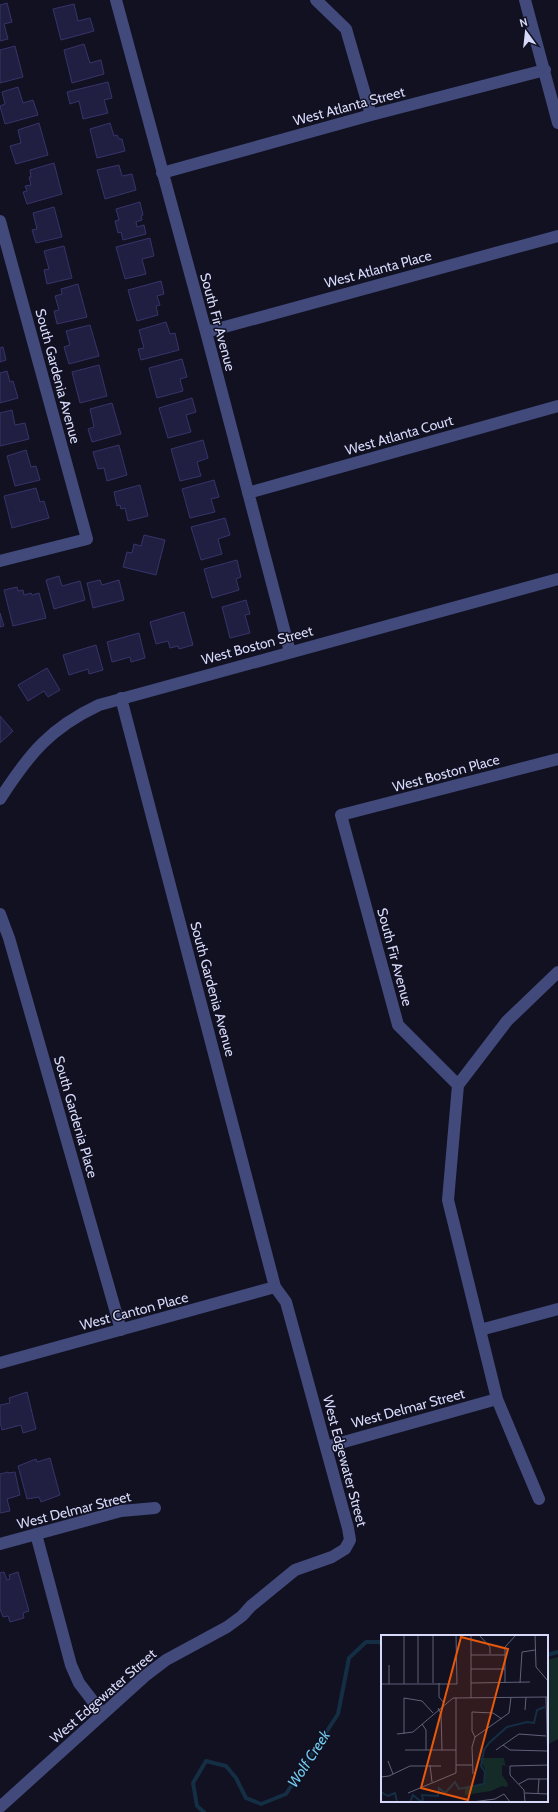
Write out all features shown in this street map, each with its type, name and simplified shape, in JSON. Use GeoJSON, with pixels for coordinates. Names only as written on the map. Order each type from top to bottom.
{"type":"FeatureCollection","features":[{"type":"Feature","properties":{"kind":"street","name":"South Fir Avenue"},"geometry":{"type":"LineString","coordinates":[[116,0],[206,332],[290,652]]}},
{"type":"Feature","properties":{"kind":"street"},"geometry":{"type":"LineString","coordinates":[[316,0],[346,30],[371,115]]}},
{"type":"Feature","properties":{"kind":"street"},"geometry":{"type":"LineString","coordinates":[[525,0],[558,123]]}},
{"type":"Feature","properties":{"kind":"street","name":"West Atlanta Street"},"geometry":{"type":"LineString","coordinates":[[162,173],[371,115],[545,70]]}},
{"type":"Feature","properties":{"kind":"street","name":"South Gardenia Avenue"},"geometry":{"type":"LineString","coordinates":[[0,221],[87,539],[0,561]]}},
{"type":"Feature","properties":{"kind":"street","name":"West Atlanta Place"},"geometry":{"type":"LineString","coordinates":[[206,332],[558,236]]}},
{"type":"Feature","properties":{"kind":"street","name":"West Atlanta Court"},"geometry":{"type":"LineString","coordinates":[[248,493],[558,406]]}},
{"type":"Feature","properties":{"kind":"street","name":"West Boston Street"},"geometry":{"type":"LineString","coordinates":[[0,799],[33,752],[49,736],[84,712],[99,704],[558,579]]}},
{"type":"Feature","properties":{"kind":"street","name":"South Gardenia Avenue"},"geometry":{"type":"LineString","coordinates":[[121,698],[275,1287]]}},
{"type":"Feature","properties":{"kind":"street","name":"West Boston Place"},"geometry":{"type":"LineString","coordinates":[[341,815],[558,759]]}},
{"type":"Feature","properties":{"kind":"street","name":"South Fir Avenue"},"geometry":{"type":"LineString","coordinates":[[341,815],[398,1025],[458,1085]]}},
{"type":"Feature","properties":{"kind":"street","name":"South Gardenia Place"},"geometry":{"type":"LineString","coordinates":[[0,914],[9,938],[121,1330]]}},
{"type":"Feature","properties":{"kind":"street"},"geometry":{"type":"LineString","coordinates":[[538,1499],[498,1399],[448,1200],[458,1085],[507,1021],[558,972]]}},
{"type":"Feature","properties":{"kind":"street","name":"West Canton Place"},"geometry":{"type":"LineString","coordinates":[[0,1363],[275,1287]]}},
{"type":"Feature","properties":{"kind":"street","name":"West Edgewater Street"},"geometry":{"type":"LineString","coordinates":[[0,1807],[102,1713],[145,1676],[166,1660],[227,1627],[242,1616],[251,1606],[295,1570],[332,1557],[345,1549],[350,1540],[286,1302],[275,1287]]}},
{"type":"Feature","properties":{"kind":"street"},"geometry":{"type":"LineString","coordinates":[[480,1330],[558,1309]]}},
{"type":"Feature","properties":{"kind":"street","name":"West Delmar Street"},"geometry":{"type":"LineString","coordinates":[[326,1447],[498,1399]]}},
{"type":"Feature","properties":{"kind":"street","name":"West Delmar Street"},"geometry":{"type":"LineString","coordinates":[[0,1544],[121,1511],[155,1508]]}},
{"type":"Feature","properties":{"kind":"street"},"geometry":{"type":"LineString","coordinates":[[36,1534],[71,1665],[78,1683],[102,1713]]}},
{"type":"Feature","properties":{"kind":"green space"},"geometry":{"type":"Polygon","coordinates":[[[558,1657],[558,1739],[548,1744],[548,1660],[558,1657]]]}},
{"type":"Feature","properties":{"kind":"building"},"geometry":{"type":"Polygon","coordinates":[[[7,3],[12,22],[4,24],[8,39],[0,41],[0,5],[7,3]]]}},
{"type":"Feature","properties":{"kind":"building"},"geometry":{"type":"Polygon","coordinates":[[[74,4],[78,21],[90,18],[94,31],[61,40],[53,9],[74,4]]]}},
{"type":"Feature","properties":{"kind":"building"},"geometry":{"type":"Polygon","coordinates":[[[84,44],[90,63],[101,60],[104,74],[72,83],[64,50],[84,44]]]}},
{"type":"Feature","properties":{"kind":"building"},"geometry":{"type":"Polygon","coordinates":[[[15,46],[23,77],[0,83],[0,50],[15,46]]]}},
{"type":"Feature","properties":{"kind":"building"},"geometry":{"type":"Polygon","coordinates":[[[108,82],[112,98],[104,100],[108,113],[83,119],[79,101],[70,104],[67,92],[108,82]]]}},
{"type":"Feature","properties":{"kind":"building"},"geometry":{"type":"Polygon","coordinates":[[[18,87],[23,103],[33,100],[38,115],[5,124],[0,106],[5,104],[2,92],[18,87]]]}},
{"type":"Feature","properties":{"kind":"building"},"geometry":{"type":"Polygon","coordinates":[[[39,123],[48,155],[16,164],[10,146],[21,143],[18,130],[39,123]]]}},
{"type":"Feature","properties":{"kind":"building"},"geometry":{"type":"Polygon","coordinates":[[[110,123],[114,136],[117,135],[119,139],[122,139],[125,151],[97,158],[90,129],[110,123]]]}},
{"type":"Feature","properties":{"kind":"building"},"geometry":{"type":"Polygon","coordinates":[[[54,163],[62,194],[27,204],[23,192],[27,191],[25,186],[31,185],[29,177],[31,177],[30,170],[54,163]]]}},
{"type":"Feature","properties":{"kind":"building"},"geometry":{"type":"Polygon","coordinates":[[[119,165],[122,176],[132,174],[136,190],[105,199],[97,170],[119,165]]]}},
{"type":"Feature","properties":{"kind":"building"},"geometry":{"type":"Polygon","coordinates":[[[140,202],[143,215],[141,216],[142,220],[136,222],[137,227],[144,225],[146,234],[123,240],[121,232],[118,233],[115,221],[119,220],[116,209],[140,202]]]}},
{"type":"Feature","properties":{"kind":"building"},"geometry":{"type":"Polygon","coordinates":[[[54,207],[62,237],[36,243],[32,230],[37,229],[33,213],[54,207]]]}},
{"type":"Feature","properties":{"kind":"building"},"geometry":{"type":"Polygon","coordinates":[[[150,238],[154,256],[142,259],[146,274],[125,279],[116,247],[150,238]]]}},
{"type":"Feature","properties":{"kind":"building"},"geometry":{"type":"Polygon","coordinates":[[[64,246],[72,278],[47,284],[44,270],[49,269],[44,251],[64,246]]]}},
{"type":"Feature","properties":{"kind":"building"},"geometry":{"type":"Polygon","coordinates":[[[161,281],[164,294],[157,296],[160,305],[156,306],[158,315],[137,321],[128,290],[161,281]]]}},
{"type":"Feature","properties":{"kind":"building"},"geometry":{"type":"Polygon","coordinates":[[[78,284],[87,317],[57,324],[54,311],[59,310],[55,296],[62,294],[61,289],[78,284]]]}},
{"type":"Feature","properties":{"kind":"building"},"geometry":{"type":"Polygon","coordinates":[[[166,322],[170,334],[175,333],[179,350],[141,360],[138,349],[144,348],[139,330],[166,322]]]}},
{"type":"Feature","properties":{"kind":"building"},"geometry":{"type":"Polygon","coordinates":[[[90,325],[99,356],[69,364],[64,347],[70,345],[66,331],[90,325]]]}},
{"type":"Feature","properties":{"kind":"building"},"geometry":{"type":"Polygon","coordinates":[[[3,347],[6,360],[0,362],[0,348],[3,347]]]}},
{"type":"Feature","properties":{"kind":"building"},"geometry":{"type":"Polygon","coordinates":[[[182,359],[187,377],[180,379],[183,391],[157,398],[149,368],[182,359]]]}},
{"type":"Feature","properties":{"kind":"building"},"geometry":{"type":"Polygon","coordinates":[[[99,365],[107,396],[80,403],[72,372],[99,365]]]}},
{"type":"Feature","properties":{"kind":"building"},"geometry":{"type":"Polygon","coordinates":[[[7,371],[10,382],[13,381],[18,398],[0,403],[0,373],[7,371]]]}},
{"type":"Feature","properties":{"kind":"building"},"geometry":{"type":"Polygon","coordinates":[[[192,398],[196,412],[186,415],[191,432],[168,438],[159,408],[192,398]]]}},
{"type":"Feature","properties":{"kind":"building"},"geometry":{"type":"Polygon","coordinates":[[[112,403],[121,434],[92,442],[88,429],[94,427],[90,409],[112,403]]]}},
{"type":"Feature","properties":{"kind":"building"},"geometry":{"type":"Polygon","coordinates":[[[12,410],[15,425],[25,423],[29,439],[0,446],[0,413],[12,410]]]}},
{"type":"Feature","properties":{"kind":"building"},"geometry":{"type":"Polygon","coordinates":[[[203,440],[208,458],[197,462],[201,476],[180,481],[171,449],[203,440]]]}},
{"type":"Feature","properties":{"kind":"building"},"geometry":{"type":"Polygon","coordinates":[[[119,445],[127,475],[107,481],[104,468],[98,469],[93,452],[119,445]]]}},
{"type":"Feature","properties":{"kind":"building"},"geometry":{"type":"Polygon","coordinates":[[[26,450],[31,467],[36,466],[40,480],[15,486],[7,456],[26,450]]]}},
{"type":"Feature","properties":{"kind":"building"},"geometry":{"type":"Polygon","coordinates":[[[214,480],[219,497],[211,499],[215,512],[190,518],[182,489],[214,480]]]}},
{"type":"Feature","properties":{"kind":"building"},"geometry":{"type":"Polygon","coordinates":[[[140,485],[148,516],[128,521],[125,508],[121,509],[120,505],[117,506],[114,492],[140,485]]]}},
{"type":"Feature","properties":{"kind":"building"},"geometry":{"type":"Polygon","coordinates":[[[36,488],[40,502],[44,501],[49,518],[12,528],[4,496],[36,488]]]}},
{"type":"Feature","properties":{"kind":"building"},"geometry":{"type":"Polygon","coordinates":[[[225,518],[230,535],[218,539],[222,554],[201,560],[191,527],[225,518]]]}},
{"type":"Feature","properties":{"kind":"building"},"geometry":{"type":"Polygon","coordinates":[[[144,535],[165,540],[156,575],[123,567],[127,552],[132,553],[134,544],[141,546],[144,535]]]}},
{"type":"Feature","properties":{"kind":"building"},"geometry":{"type":"Polygon","coordinates":[[[237,560],[241,577],[236,579],[239,590],[212,598],[204,569],[237,560]]]}},
{"type":"Feature","properties":{"kind":"building"},"geometry":{"type":"Polygon","coordinates":[[[59,576],[62,586],[80,581],[85,600],[54,609],[46,580],[59,576]]]}},
{"type":"Feature","properties":{"kind":"building"},"geometry":{"type":"Polygon","coordinates":[[[100,580],[102,585],[119,580],[124,600],[93,608],[87,583],[100,580]]]}},
{"type":"Feature","properties":{"kind":"building"},"geometry":{"type":"Polygon","coordinates":[[[17,587],[18,591],[23,590],[24,595],[39,593],[46,618],[13,626],[4,590],[17,587]]]}},
{"type":"Feature","properties":{"kind":"building"},"geometry":{"type":"Polygon","coordinates":[[[246,600],[250,614],[245,615],[250,633],[230,638],[222,607],[246,600]]]}},
{"type":"Feature","properties":{"kind":"building"},"geometry":{"type":"Polygon","coordinates":[[[184,612],[193,645],[179,649],[178,646],[170,648],[168,641],[156,644],[150,622],[184,612]]]}},
{"type":"Feature","properties":{"kind":"building"},"geometry":{"type":"Polygon","coordinates":[[[0,613],[4,626],[0,627],[0,613]]]}},
{"type":"Feature","properties":{"kind":"building"},"geometry":{"type":"Polygon","coordinates":[[[139,633],[145,658],[131,662],[130,657],[112,662],[107,642],[139,633]]]}},
{"type":"Feature","properties":{"kind":"building"},"geometry":{"type":"Polygon","coordinates":[[[96,645],[103,670],[89,674],[88,669],[69,675],[63,655],[96,645]]]}},
{"type":"Feature","properties":{"kind":"building"},"geometry":{"type":"Polygon","coordinates":[[[47,668],[60,690],[48,697],[44,691],[28,701],[18,685],[47,668]]]}},
{"type":"Feature","properties":{"kind":"building"},"geometry":{"type":"Polygon","coordinates":[[[0,716],[13,731],[0,743],[0,716]]]}},
{"type":"Feature","properties":{"kind":"building"},"geometry":{"type":"Polygon","coordinates":[[[27,1392],[36,1429],[23,1433],[21,1425],[2,1430],[0,1422],[0,1405],[10,1403],[9,1398],[27,1392]]]}},
{"type":"Feature","properties":{"kind":"building"},"geometry":{"type":"Polygon","coordinates":[[[50,1458],[60,1495],[41,1502],[39,1497],[27,1499],[18,1466],[36,1459],[37,1462],[50,1458]]]}},
{"type":"Feature","properties":{"kind":"building"},"geometry":{"type":"Polygon","coordinates":[[[15,1472],[20,1495],[7,1499],[10,1511],[0,1513],[0,1474],[15,1472]]]}},
{"type":"Feature","properties":{"kind":"building"},"geometry":{"type":"Polygon","coordinates":[[[4,1572],[7,1580],[10,1579],[9,1575],[18,1572],[29,1611],[23,1613],[24,1618],[10,1622],[8,1616],[3,1617],[0,1609],[0,1573],[4,1572]]]}},
{"type":"Feature","properties":{"kind":"waterway","name":"Wolf Creek"},"geometry":{"type":"LineString","coordinates":[[204,1812],[197,1806],[193,1783],[206,1761],[226,1766],[236,1778],[246,1798],[261,1804],[286,1794],[338,1714],[349,1658],[366,1642],[381,1642]]}},
{"type":"Feature","properties":{"kind":"waterway","name":"Wolf Creek"},"geometry":{"type":"LineString","coordinates":[[548,1655],[558,1652]]}}]}
